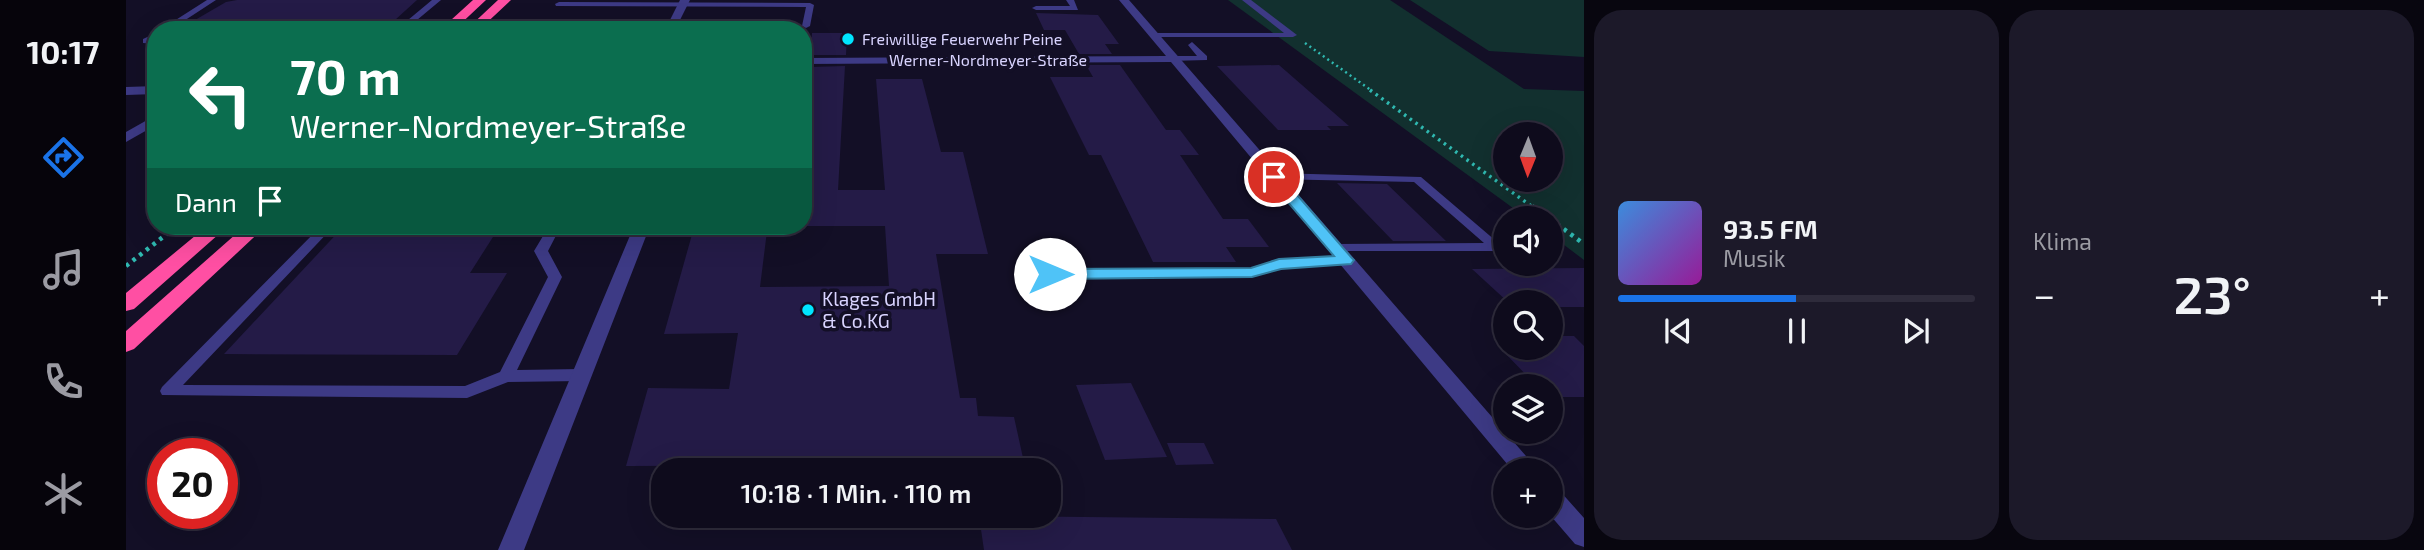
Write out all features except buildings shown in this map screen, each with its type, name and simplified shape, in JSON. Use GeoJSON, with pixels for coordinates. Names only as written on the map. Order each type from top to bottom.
{"type":"FeatureCollection","features":[{"type":"Feature","properties":{"kind":"highway"},"geometry":{"type":"LineString","coordinates":[[456,21],[481,0]]}},
{"type":"Feature","properties":{"kind":"highway"},"geometry":{"type":"LineString","coordinates":[[482,21],[505,0]]}},
{"type":"Feature","properties":{"kind":"highway"},"geometry":{"type":"LineString","coordinates":[[126,304],[207,235]]}},
{"type":"Feature","properties":{"kind":"highway"},"geometry":{"type":"LineString","coordinates":[[126,344],[246,235]]}},
{"type":"Feature","properties":{"kind":"street"},"geometry":{"type":"LineString","coordinates":[[1124,0],[1516,458]]}},
{"type":"Feature","properties":{"kind":"street"},"geometry":{"type":"LineString","coordinates":[[674,21],[684,2]]}},
{"type":"Feature","properties":{"kind":"street","name":"Werner-Nordmeyer-Straße"},"geometry":{"type":"LineString","coordinates":[[812,61],[1172,59]]}},
{"type":"Feature","properties":{"kind":"street"},"geometry":{"type":"LineString","coordinates":[[126,91],[147,90]]}},
{"type":"Feature","properties":{"kind":"street"},"geometry":{"type":"LineString","coordinates":[[126,138],[147,125]]}},
{"type":"Feature","properties":{"kind":"street"},"geometry":{"type":"LineString","coordinates":[[511,550],[638,235]]}},
{"type":"Feature","properties":{"kind":"street"},"geometry":{"type":"LineString","coordinates":[[1563,512],[1584,536]]}},
{"type":"Feature","properties":{"kind":"lane"},"geometry":{"type":"LineString","coordinates":[[178,21],[212,0]]}},
{"type":"Feature","properties":{"kind":"lane"},"geometry":{"type":"LineString","coordinates":[[411,21],[437,0]]}},
{"type":"Feature","properties":{"kind":"lane"},"geometry":{"type":"LineString","coordinates":[[1036,9],[1075,8],[1070,0]]}},
{"type":"Feature","properties":{"kind":"lane"},"geometry":{"type":"LineString","coordinates":[[1246,0],[1293,34]]}},
{"type":"Feature","properties":{"kind":"lane"},"geometry":{"type":"LineString","coordinates":[[559,4],[811,2],[807,21]]}},
{"type":"Feature","properties":{"kind":"lane"},"geometry":{"type":"LineString","coordinates":[[1153,35],[1293,34]]}},
{"type":"Feature","properties":{"kind":"lane"},"geometry":{"type":"LineString","coordinates":[[1172,59],[1204,58],[1192,45]]}},
{"type":"Feature","properties":{"kind":"lane"},"geometry":{"type":"LineString","coordinates":[[1050,274],[1252,273],[1279,264],[1340,254],[1496,247],[1417,179],[1274,177]]}},
{"type":"Feature","properties":{"kind":"lane"},"geometry":{"type":"LineString","coordinates":[[319,235],[168,391],[467,392],[506,376],[581,375]]}},
{"type":"Feature","properties":{"kind":"lane"},"geometry":{"type":"LineString","coordinates":[[506,376],[555,276],[541,251],[550,235]]}},
{"type":"Feature","properties":{"kind":"path"},"geometry":{"type":"LineString","coordinates":[[1293,34],[1532,206]]}},
{"type":"Feature","properties":{"kind":"path"},"geometry":{"type":"LineString","coordinates":[[1563,228],[1584,243]]}},
{"type":"Feature","properties":{"kind":"path"},"geometry":{"type":"LineString","coordinates":[[126,266],[166,235]]}},
{"type":"Feature","properties":{"kind":"green space"},"geometry":{"type":"Polygon","coordinates":[[[1228,0],[1390,0],[1524,89],[1584,91],[1584,260],[1563,244],[1563,206],[1510,206],[1228,0]]]}},
{"type":"Feature","properties":{"kind":"green space"},"geometry":{"type":"Polygon","coordinates":[[[1410,0],[1584,0],[1584,57],[1489,51],[1410,0]]]}},
{"type":"Feature","properties":{"kind":"place","name":"Freiwillige Feuerwehr Peine"},"geometry":{"type":"Point","coordinates":[848,39]}},
{"type":"Feature","properties":{"kind":"place","name":"Klages GmbH & Co.KG"},"geometry":{"type":"Point","coordinates":[808,310]}},
{"type":"Feature","properties":{"kind":"route"},"geometry":{"type":"LineString","coordinates":[[1050,274],[1252,273],[1279,264],[1346,260],[1274,177]]}}]}
